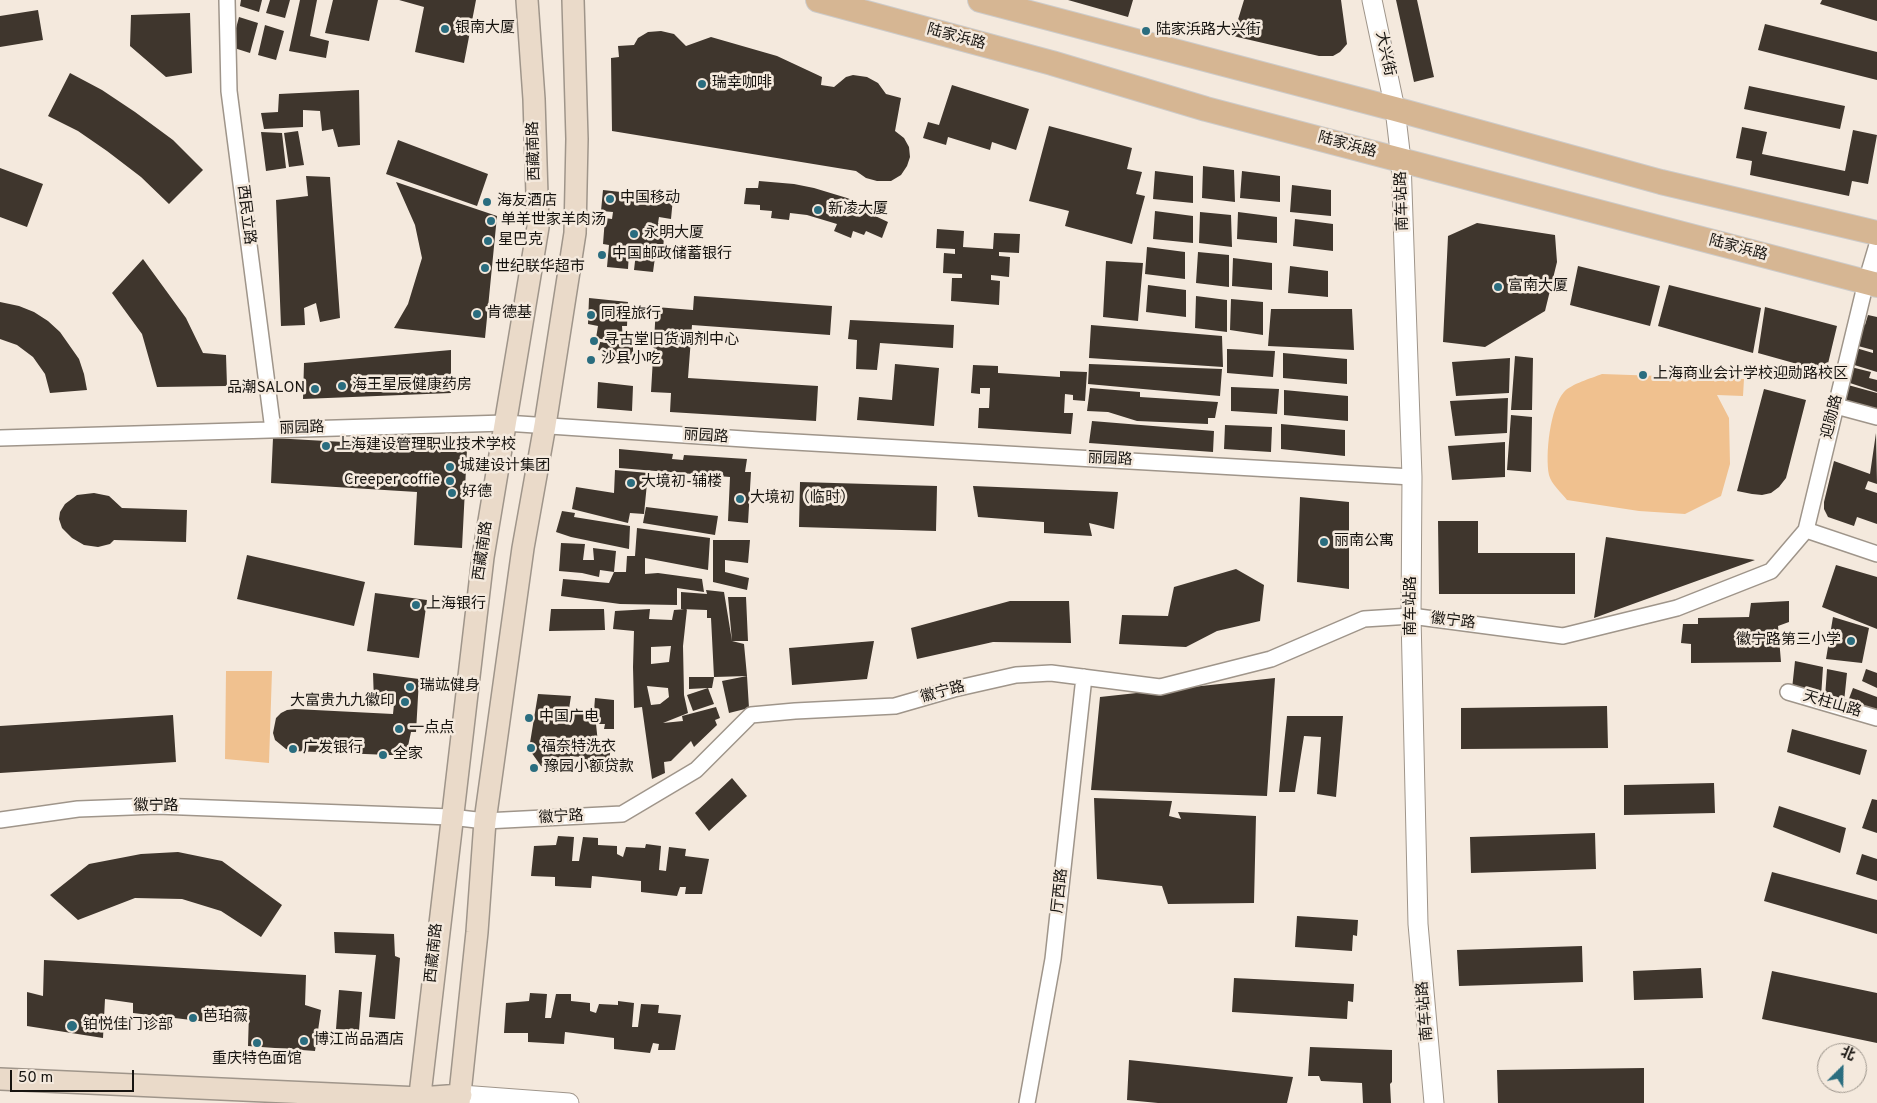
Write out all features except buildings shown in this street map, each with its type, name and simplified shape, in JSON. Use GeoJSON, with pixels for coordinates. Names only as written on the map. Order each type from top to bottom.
{"type":"FeatureCollection","features":[{"type":"Feature","properties":{"kind":"main road","name":"西藏南路"},"geometry":{"type":"LineString","coordinates":[[419,1101],[483,557],[538,227],[534,99],[527,0]]}},
{"type":"Feature","properties":{"kind":"main road"},"geometry":{"type":"LineString","coordinates":[[0,1079],[419,1101],[460,1099],[477,932],[485,820],[523,548],[545,425],[575,233],[577,139],[573,0]]}},
{"type":"Feature","properties":{"kind":"main road","name":"陆家浜路"},"geometry":{"type":"LineString","coordinates":[[818,0],[1052,64],[1206,109],[1871,284]]}},
{"type":"Feature","properties":{"kind":"main road"},"geometry":{"type":"LineString","coordinates":[[980,0],[1395,109],[1661,182],[1877,233]]}},
{"type":"Feature","properties":{"kind":"street","name":"西民立路"},"geometry":{"type":"LineString","coordinates":[[227,0],[229,91],[273,430]]}},
{"type":"Feature","properties":{"kind":"street","name":"大兴街"},"geometry":{"type":"LineString","coordinates":[[1372,0],[1395,109]]}},
{"type":"Feature","properties":{"kind":"street","name":"南车站路"},"geometry":{"type":"LineString","coordinates":[[1395,109],[1401,160],[1412,477],[1411,616],[1418,924],[1434,1103]]}},
{"type":"Feature","properties":{"kind":"street","name":"迎勋路"},"geometry":{"type":"LineString","coordinates":[[1806,530],[1836,406],[1871,284],[1877,245]]}},
{"type":"Feature","properties":{"kind":"street"},"geometry":{"type":"LineString","coordinates":[[1836,406],[1877,417]]}},
{"type":"Feature","properties":{"kind":"street","name":"丽园路"},"geometry":{"type":"LineString","coordinates":[[0,438],[505,423],[759,440],[1412,477]]}},
{"type":"Feature","properties":{"kind":"street"},"geometry":{"type":"LineString","coordinates":[[1806,530],[1877,554]]}},
{"type":"Feature","properties":{"kind":"street","name":"徽宁路"},"geometry":{"type":"LineString","coordinates":[[0,820],[78,809],[158,806],[451,817],[485,820],[622,814],[696,770],[751,715],[895,706],[954,689],[1016,675],[1051,673],[1160,687],[1271,659],[1364,620],[1411,616],[1563,636],[1677,608],[1771,571],[1806,530]]}},
{"type":"Feature","properties":{"kind":"street","name":"厅西路"},"geometry":{"type":"LineString","coordinates":[[1027,1103],[1053,958],[1084,677]]}},
{"type":"Feature","properties":{"kind":"street","name":"天柱山路"},"geometry":{"type":"LineString","coordinates":[[1788,692],[1877,718]]}},
{"type":"Feature","properties":{"kind":"street"},"geometry":{"type":"LineString","coordinates":[[460,1099],[569,1103]]}},
{"type":"Feature","properties":{"kind":"shaded area"},"geometry":{"type":"Polygon","coordinates":[[[1602,374],[1744,379],[1743,396],[1717,395],[1729,418],[1730,464],[1721,496],[1685,514],[1639,511],[1567,500],[1554,485],[1549,475],[1548,444],[1555,409],[1559,399],[1567,389],[1602,374]]]}},
{"type":"Feature","properties":{"kind":"shaded area"},"geometry":{"type":"Polygon","coordinates":[[[226,671],[272,671],[269,763],[225,759],[226,671]]]}},
{"type":"Feature","properties":{"kind":"place","name":"银南大厦"},"geometry":{"type":"Point","coordinates":[445,29]}},
{"type":"Feature","properties":{"kind":"place","name":"陆家浜路大兴街"},"geometry":{"type":"Point","coordinates":[1146,31]}},
{"type":"Feature","properties":{"kind":"place","name":"瑞幸咖啡"},"geometry":{"type":"Point","coordinates":[702,84]}},
{"type":"Feature","properties":{"kind":"place","name":"中国移动"},"geometry":{"type":"Point","coordinates":[610,199]}},
{"type":"Feature","properties":{"kind":"place","name":"海友酒店"},"geometry":{"type":"Point","coordinates":[487,202]}},
{"type":"Feature","properties":{"kind":"place","name":"新凌大厦"},"geometry":{"type":"Point","coordinates":[818,210]}},
{"type":"Feature","properties":{"kind":"place","name":"单羊世家羊肉汤"},"geometry":{"type":"Point","coordinates":[491,221]}},
{"type":"Feature","properties":{"kind":"place","name":"永明大厦"},"geometry":{"type":"Point","coordinates":[634,234]}},
{"type":"Feature","properties":{"kind":"place","name":"星巴克"},"geometry":{"type":"Point","coordinates":[488,241]}},
{"type":"Feature","properties":{"kind":"place","name":"中国邮政储蓄银行"},"geometry":{"type":"Point","coordinates":[602,255]}},
{"type":"Feature","properties":{"kind":"place","name":"世纪联华超市"},"geometry":{"type":"Point","coordinates":[485,268]}},
{"type":"Feature","properties":{"kind":"place","name":"富南大厦"},"geometry":{"type":"Point","coordinates":[1498,287]}},
{"type":"Feature","properties":{"kind":"place","name":"肯德基"},"geometry":{"type":"Point","coordinates":[477,314]}},
{"type":"Feature","properties":{"kind":"place","name":"同程旅行"},"geometry":{"type":"Point","coordinates":[591,315]}},
{"type":"Feature","properties":{"kind":"place","name":"寻古堂旧货调剂中心"},"geometry":{"type":"Point","coordinates":[594,341]}},
{"type":"Feature","properties":{"kind":"place","name":"沙县小吃"},"geometry":{"type":"Point","coordinates":[591,360]}},
{"type":"Feature","properties":{"kind":"place","name":"上海商业会计学校迎勋路校区"},"geometry":{"type":"Point","coordinates":[1643,375]}},
{"type":"Feature","properties":{"kind":"place","name":"海王星辰健康药房"},"geometry":{"type":"Point","coordinates":[342,386]}},
{"type":"Feature","properties":{"kind":"place","name":"品潮SALON"},"geometry":{"type":"Point","coordinates":[315,389]}},
{"type":"Feature","properties":{"kind":"place","name":"上海建设管理职业技术学校"},"geometry":{"type":"Point","coordinates":[326,446]}},
{"type":"Feature","properties":{"kind":"place","name":"城建设计集团"},"geometry":{"type":"Point","coordinates":[450,467]}},
{"type":"Feature","properties":{"kind":"place","name":"Creeper coffie"},"geometry":{"type":"Point","coordinates":[450,481]}},
{"type":"Feature","properties":{"kind":"place","name":"大境初-辅楼"},"geometry":{"type":"Point","coordinates":[631,483]}},
{"type":"Feature","properties":{"kind":"place","name":"好德"},"geometry":{"type":"Point","coordinates":[452,493]}},
{"type":"Feature","properties":{"kind":"place","name":"大境初（临时）"},"geometry":{"type":"Point","coordinates":[740,499]}},
{"type":"Feature","properties":{"kind":"place","name":"丽南公寓"},"geometry":{"type":"Point","coordinates":[1324,542]}},
{"type":"Feature","properties":{"kind":"place","name":"上海银行"},"geometry":{"type":"Point","coordinates":[416,605]}},
{"type":"Feature","properties":{"kind":"place","name":"徽宁路第三小学"},"geometry":{"type":"Point","coordinates":[1851,641]}},
{"type":"Feature","properties":{"kind":"place","name":"瑞竑健身"},"geometry":{"type":"Point","coordinates":[410,687]}},
{"type":"Feature","properties":{"kind":"place","name":"大富贵九九徽印"},"geometry":{"type":"Point","coordinates":[405,702]}},
{"type":"Feature","properties":{"kind":"place","name":"中国广电"},"geometry":{"type":"Point","coordinates":[529,718]}},
{"type":"Feature","properties":{"kind":"place","name":"一点点"},"geometry":{"type":"Point","coordinates":[399,729]}},
{"type":"Feature","properties":{"kind":"place","name":"福奈特洗衣"},"geometry":{"type":"Point","coordinates":[531,748]}},
{"type":"Feature","properties":{"kind":"place","name":"广发银行"},"geometry":{"type":"Point","coordinates":[293,749]}},
{"type":"Feature","properties":{"kind":"place","name":"全家"},"geometry":{"type":"Point","coordinates":[383,755]}},
{"type":"Feature","properties":{"kind":"place","name":"豫园小额贷款"},"geometry":{"type":"Point","coordinates":[534,768]}},
{"type":"Feature","properties":{"kind":"place","name":"芭珀薇"},"geometry":{"type":"Point","coordinates":[193,1018]}},
{"type":"Feature","properties":{"kind":"place","name":"铂悦佳门诊部"},"geometry":{"type":"Point","coordinates":[72,1026]}},
{"type":"Feature","properties":{"kind":"place","name":"博江尚品酒店"},"geometry":{"type":"Point","coordinates":[304,1041]}},
{"type":"Feature","properties":{"kind":"place","name":"重庆特色面馆"},"geometry":{"type":"Point","coordinates":[257,1043]}}]}
